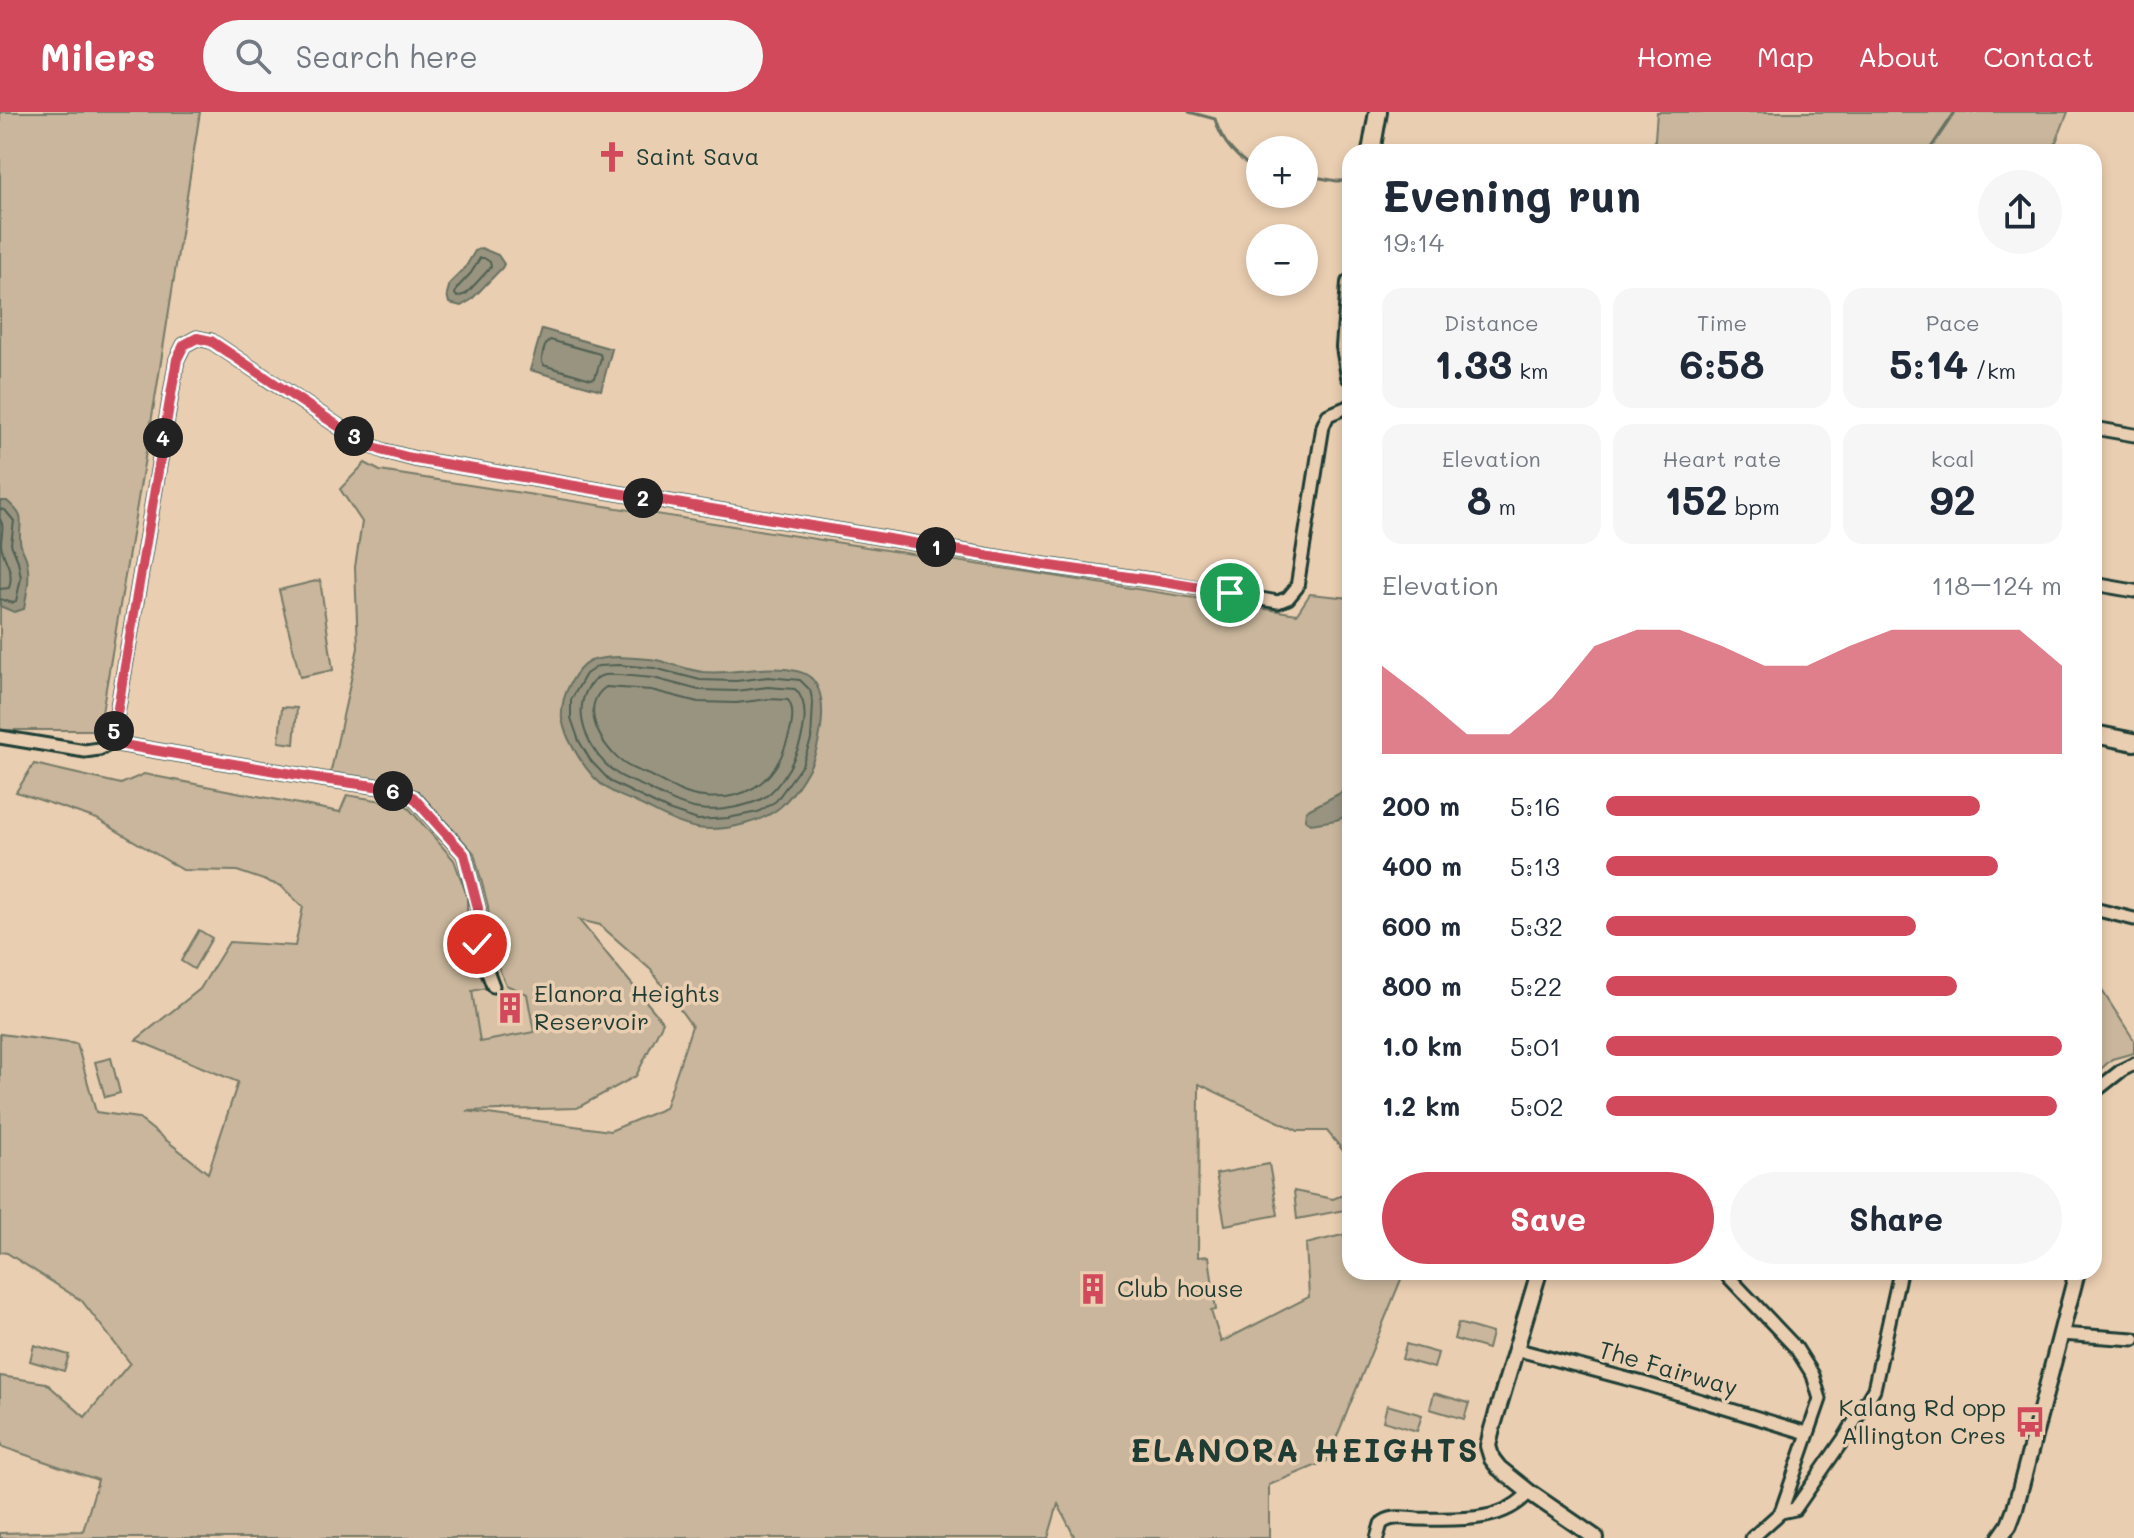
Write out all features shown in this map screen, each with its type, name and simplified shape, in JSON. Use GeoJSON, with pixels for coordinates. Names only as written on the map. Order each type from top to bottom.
{"type":"FeatureCollection","features":[{"type":"Feature","properties":{"kind":"main road"},"geometry":{"type":"LineString","coordinates":[[1372,144],[1378,112]]}},
{"type":"Feature","properties":{"kind":"main road"},"geometry":{"type":"LineString","coordinates":[[2102,736],[2134,742]]}},
{"type":"Feature","properties":{"kind":"street"},"geometry":{"type":"LineString","coordinates":[[112,743],[177,359],[184,345],[197,338],[211,341],[362,442],[415,459],[1278,602],[1288,598],[1297,587],[1323,426],[1328,415],[1342,408]]}},
{"type":"Feature","properties":{"kind":"street"},"geometry":{"type":"LineString","coordinates":[[2102,429],[2134,435]]}},
{"type":"Feature","properties":{"kind":"street"},"geometry":{"type":"LineString","coordinates":[[2102,585],[2134,591]]}},
{"type":"Feature","properties":{"kind":"street"},"geometry":{"type":"LineString","coordinates":[[0,737],[85,751],[112,743],[382,787],[413,797],[464,854],[478,908],[477,944],[493,986]]}},
{"type":"Feature","properties":{"kind":"street"},"geometry":{"type":"LineString","coordinates":[[2102,911],[2134,919]]}},
{"type":"Feature","properties":{"kind":"street"},"geometry":{"type":"LineString","coordinates":[[2102,1086],[2134,1064]]}},
{"type":"Feature","properties":{"kind":"street"},"geometry":{"type":"LineString","coordinates":[[1537,1280],[1488,1446],[1499,1468],[1596,1538]]}},
{"type":"Feature","properties":{"kind":"street"},"geometry":{"type":"LineString","coordinates":[[1732,1280],[1796,1348],[1813,1375],[1820,1399],[1781,1512]]}},
{"type":"Feature","properties":{"kind":"street"},"geometry":{"type":"LineString","coordinates":[[1752,1538],[1781,1512],[1795,1509],[1874,1389],[1898,1280]]}},
{"type":"Feature","properties":{"kind":"street"},"geometry":{"type":"LineString","coordinates":[[2000,1538],[2015,1509],[2075,1280]]}},
{"type":"Feature","properties":{"kind":"street"},"geometry":{"type":"LineString","coordinates":[[2060,1334],[2134,1339]]}},
{"type":"Feature","properties":{"kind":"street","name":"The Fairway"},"geometry":{"type":"LineString","coordinates":[[1515,1349],[1643,1383],[1807,1433]]}},
{"type":"Feature","properties":{"kind":"street"},"geometry":{"type":"LineString","coordinates":[[1377,1538],[1381,1524],[1391,1518],[1459,1520],[1488,1516],[1510,1509],[1529,1492]]}},
{"type":"Feature","properties":{"kind":"shaded area"},"geometry":{"type":"Polygon","coordinates":[[[0,112],[200,112],[99,730],[0,730],[0,112]]]}},
{"type":"Feature","properties":{"kind":"shaded area"},"geometry":{"type":"Polygon","coordinates":[[[1657,112],[2068,112],[2055,144],[1655,144],[1657,112]]]}},
{"type":"Feature","properties":{"kind":"shaded area"},"geometry":{"type":"Polygon","coordinates":[[[365,463],[380,471],[1297,614],[1310,594],[1342,597],[1342,1149],[1327,1131],[1298,1131],[1199,1084],[1198,1257],[1209,1256],[1216,1310],[1211,1311],[1221,1342],[1309,1297],[1306,1244],[1342,1235],[1342,1280],[1401,1280],[1327,1461],[1269,1485],[1269,1538],[1075,1538],[1058,1504],[1048,1538],[0,1538],[0,1533],[83,1531],[98,1480],[3,1447],[0,1441],[0,1376],[46,1383],[85,1417],[130,1363],[82,1301],[7,1253],[0,1252],[0,1034],[77,1044],[96,1112],[138,1118],[208,1173],[238,1082],[136,1040],[200,989],[229,942],[295,946],[303,907],[281,886],[237,871],[183,870],[97,819],[16,792],[34,764],[121,784],[144,774],[340,812],[347,795],[406,805],[454,860],[467,896],[467,931],[486,988],[472,991],[480,1042],[534,1032],[527,994],[506,985],[491,950],[488,906],[474,853],[418,791],[387,782],[330,775],[358,648],[355,567],[362,522],[340,489],[365,463]],[[579,920],[663,1022],[636,1076],[577,1108],[466,1111],[610,1131],[665,1108],[692,1026],[651,970],[600,925],[579,920]]]}},
{"type":"Feature","properties":{"kind":"shaded area"},"geometry":{"type":"Polygon","coordinates":[[[320,580],[333,670],[300,677],[279,590],[320,580]]]}},
{"type":"Feature","properties":{"kind":"shaded area"},"geometry":{"type":"Polygon","coordinates":[[[282,707],[297,708],[294,744],[279,742],[282,707]]]}},
{"type":"Feature","properties":{"kind":"shaded area"},"geometry":{"type":"Polygon","coordinates":[[[199,930],[212,938],[194,969],[181,961],[199,930]]]}},
{"type":"Feature","properties":{"kind":"shaded area"},"geometry":{"type":"Polygon","coordinates":[[[506,985],[527,993],[534,1033],[480,1042],[472,991],[506,985]]]}},
{"type":"Feature","properties":{"kind":"shaded area"},"geometry":{"type":"Polygon","coordinates":[[[2102,993],[2134,1040],[2134,1053],[2112,1059],[2102,1068],[2102,993]]]}},
{"type":"Feature","properties":{"kind":"shaded area"},"geometry":{"type":"Polygon","coordinates":[[[111,1058],[120,1093],[105,1097],[95,1062],[111,1058]]]}},
{"type":"Feature","properties":{"kind":"shaded area"},"geometry":{"type":"Polygon","coordinates":[[[1269,1164],[1278,1215],[1225,1225],[1216,1174],[1269,1164]]]}},
{"type":"Feature","properties":{"kind":"shaded area"},"geometry":{"type":"Polygon","coordinates":[[[1294,1191],[1333,1199],[1342,1195],[1342,1211],[1297,1219],[1294,1191]]]}},
{"type":"Feature","properties":{"kind":"shaded area"},"geometry":{"type":"Polygon","coordinates":[[[1458,1323],[1492,1333],[1488,1349],[1454,1339],[1458,1323]]]}},
{"type":"Feature","properties":{"kind":"shaded area"},"geometry":{"type":"Polygon","coordinates":[[[1406,1344],[1438,1353],[1434,1368],[1402,1359],[1406,1344]]]}},
{"type":"Feature","properties":{"kind":"shaded area"},"geometry":{"type":"Polygon","coordinates":[[[34,1345],[69,1355],[64,1371],[30,1361],[34,1345]]]}},
{"type":"Feature","properties":{"kind":"shaded area"},"geometry":{"type":"Polygon","coordinates":[[[1434,1393],[1469,1403],[1464,1419],[1430,1409],[1434,1393]]]}},
{"type":"Feature","properties":{"kind":"shaded area"},"geometry":{"type":"Polygon","coordinates":[[[1387,1405],[1422,1415],[1417,1431],[1383,1421],[1387,1405]]]}},
{"type":"Feature","properties":{"kind":"water"},"geometry":{"type":"Polygon","coordinates":[[[481,248],[498,255],[504,264],[502,268],[471,300],[461,306],[449,303],[447,294],[450,283],[465,268],[475,251],[481,248]]]}},
{"type":"Feature","properties":{"kind":"water"},"geometry":{"type":"Polygon","coordinates":[[[542,329],[612,349],[601,390],[530,370],[542,329]]]}},
{"type":"Feature","properties":{"kind":"water"},"geometry":{"type":"Polygon","coordinates":[[[0,501],[7,501],[20,515],[20,543],[27,565],[24,609],[14,612],[0,606],[0,501]]]}},
{"type":"Feature","properties":{"kind":"water"},"geometry":{"type":"Polygon","coordinates":[[[595,659],[656,660],[703,672],[788,670],[811,678],[818,688],[821,701],[820,732],[813,760],[793,793],[779,808],[758,820],[733,827],[708,829],[673,820],[601,784],[586,768],[568,738],[562,719],[563,705],[579,669],[595,659]]]}},
{"type":"Feature","properties":{"kind":"water"},"geometry":{"type":"Polygon","coordinates":[[[1342,792],[1342,818],[1311,824],[1305,819],[1306,811],[1342,792]]]}},
{"type":"Feature","properties":{"kind":"waterway"},"geometry":{"type":"LineString","coordinates":[[1189,112],[1215,119],[1221,135],[1246,163]]}},
{"type":"Feature","properties":{"kind":"waterway"},"geometry":{"type":"LineString","coordinates":[[1933,144],[1955,112]]}},
{"type":"Feature","properties":{"kind":"waterway"},"geometry":{"type":"LineString","coordinates":[[1318,178],[1342,181]]}},
{"type":"Feature","properties":{"kind":"place","name":"Saint Sava"},"geometry":{"type":"Point","coordinates":[612,157]}},
{"type":"Feature","properties":{"kind":"place","name":"Elanora Heights Reservoir"},"geometry":{"type":"Point","coordinates":[510,1008]}},
{"type":"Feature","properties":{"kind":"place","name":"Club house"},"geometry":{"type":"Point","coordinates":[1093,1289]}},
{"type":"Feature","properties":{"kind":"place","name":"Kalang Rd opp Allington Cres"},"geometry":{"type":"Point","coordinates":[2030,1422]}},
{"type":"Feature","properties":{"kind":"district","name":"ELANORA HEIGHTS"},"geometry":{"type":"Point","coordinates":[1305,1451]}},
{"type":"Feature","properties":{"kind":"route"},"geometry":{"type":"LineString","coordinates":[[477,944],[477,900],[464,854],[413,797],[382,787],[112,743],[177,359],[184,345],[197,338],[211,341],[362,442],[415,459],[1044,565],[1230,593]]}}]}
